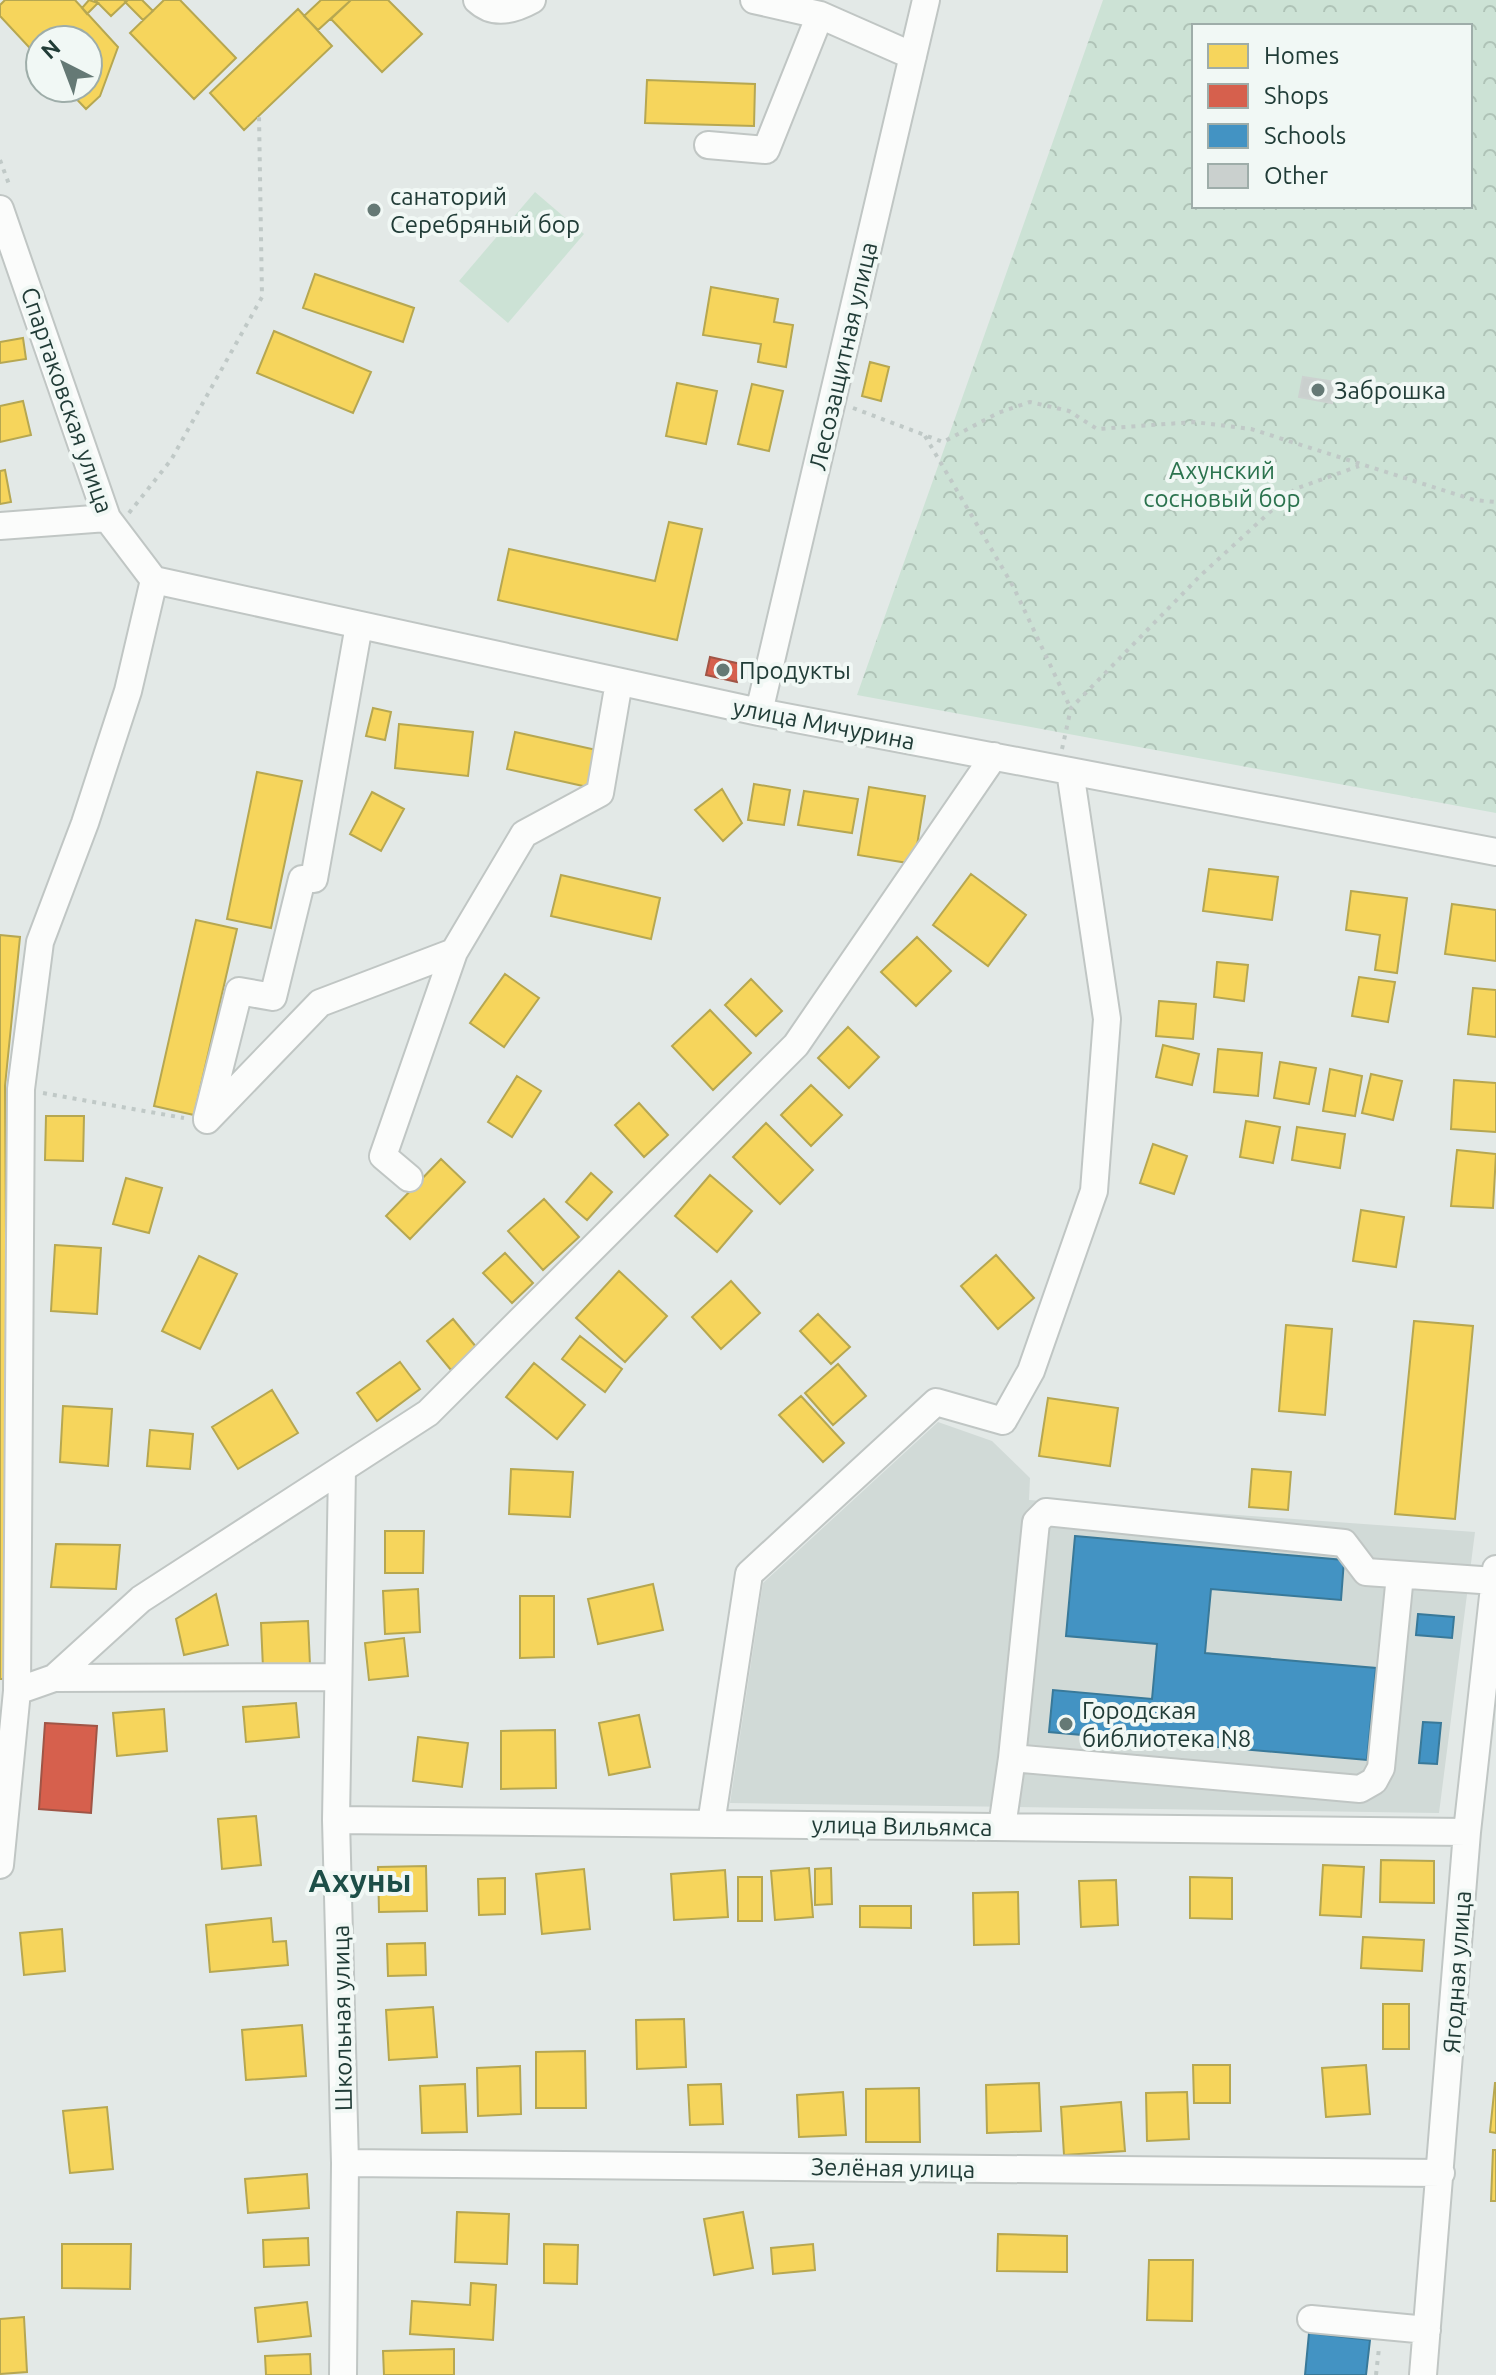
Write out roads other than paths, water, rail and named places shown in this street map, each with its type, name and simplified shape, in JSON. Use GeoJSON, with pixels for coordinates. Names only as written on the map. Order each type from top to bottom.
{"type":"FeatureCollection","features":[{"type":"Feature","properties":{"kind":"street"},"geometry":{"type":"LineString","coordinates":[[477,0],[485,8],[514,10],[532,0]]}},
{"type":"Feature","properties":{"kind":"street"},"geometry":{"type":"LineString","coordinates":[[754,0],[820,15],[913,56]]}},
{"type":"Feature","properties":{"kind":"street","name":"Лесозащитная улица"},"geometry":{"type":"LineString","coordinates":[[759,712],[926,0]]}},
{"type":"Feature","properties":{"kind":"street"},"geometry":{"type":"LineString","coordinates":[[708,145],[766,150],[820,15]]}},
{"type":"Feature","properties":{"kind":"street","name":"Спартаковская улица"},"geometry":{"type":"LineString","coordinates":[[0,209],[116,518],[154,580]]}},
{"type":"Feature","properties":{"kind":"street"},"geometry":{"type":"LineString","coordinates":[[0,526],[116,518]]}},
{"type":"Feature","properties":{"kind":"street"},"geometry":{"type":"LineString","coordinates":[[0,1865],[17,1691],[21,1089],[40,942],[85,823],[123,705],[154,580]]}},
{"type":"Feature","properties":{"kind":"street","name":"улица Мичурина"},"geometry":{"type":"LineString","coordinates":[[154,580],[759,712],[1496,852]]}},
{"type":"Feature","properties":{"kind":"street"},"geometry":{"type":"LineString","coordinates":[[273,997],[302,879],[314,879],[359,625]]}},
{"type":"Feature","properties":{"kind":"street"},"geometry":{"type":"LineString","coordinates":[[409,1178],[383,1156],[454,952],[524,834],[600,793],[619,682]]}},
{"type":"Feature","properties":{"kind":"street"},"geometry":{"type":"LineString","coordinates":[[54,1678],[141,1599],[428,1413],[796,1045],[994,756]]}},
{"type":"Feature","properties":{"kind":"street"},"geometry":{"type":"LineString","coordinates":[[711,1824],[749,1574],[936,1402],[1003,1421],[1031,1371],[1094,1191],[1107,1019],[1064,770]]}},
{"type":"Feature","properties":{"kind":"street"},"geometry":{"type":"LineString","coordinates":[[308,1015],[273,997],[239,991],[207,1120],[320,1003],[454,952]]}},
{"type":"Feature","properties":{"kind":"street","name":"Школьная улица"},"geometry":{"type":"LineString","coordinates":[[342,1469],[336,1820],[345,2163],[343,2375]]}},
{"type":"Feature","properties":{"kind":"street"},"geometry":{"type":"LineString","coordinates":[[1002,1827],[1036,1522],[1046,1512],[1344,1543],[1366,1572],[1495,1575]]}},
{"type":"Feature","properties":{"kind":"street"},"geometry":{"type":"LineString","coordinates":[[1012,1758],[1360,1789],[1374,1781],[1381,1768],[1400,1575]]}},
{"type":"Feature","properties":{"kind":"street","name":"Ягодная улица"},"geometry":{"type":"LineString","coordinates":[[1423,2375],[1467,1832],[1495,1575]]}},
{"type":"Feature","properties":{"kind":"street"},"geometry":{"type":"LineString","coordinates":[[17,1691],[54,1678],[337,1677]]}},
{"type":"Feature","properties":{"kind":"street","name":"улица Вильямса"},"geometry":{"type":"LineString","coordinates":[[336,1820],[1467,1832]]}},
{"type":"Feature","properties":{"kind":"street","name":"Зелёная улица"},"geometry":{"type":"LineString","coordinates":[[345,2163],[1441,2173]]}},
{"type":"Feature","properties":{"kind":"street"},"geometry":{"type":"LineString","coordinates":[[1311,2319],[1427,2330]]}},
{"type":"Feature","properties":{"kind":"place","name":"санаторий Серебряный бор"},"geometry":{"type":"Point","coordinates":[374,210]}},
{"type":"Feature","properties":{"kind":"place","name":"Заброшка"},"geometry":{"type":"Point","coordinates":[1318,390]}},
{"type":"Feature","properties":{"kind":"place","name":"Продукты"},"geometry":{"type":"Point","coordinates":[723,670]}},
{"type":"Feature","properties":{"kind":"place","name":"Городская библиотека N8"},"geometry":{"type":"Point","coordinates":[1066,1724]}},
{"type":"Feature","properties":{"kind":"district","name":"Ахуны"},"geometry":{"type":"Point","coordinates":[360,1880]}},
{"type":"Feature","properties":{"kind":"park label","name":"Ахунский сосновый бор"},"geometry":{"type":"Point","coordinates":[1222,484]}}]}
